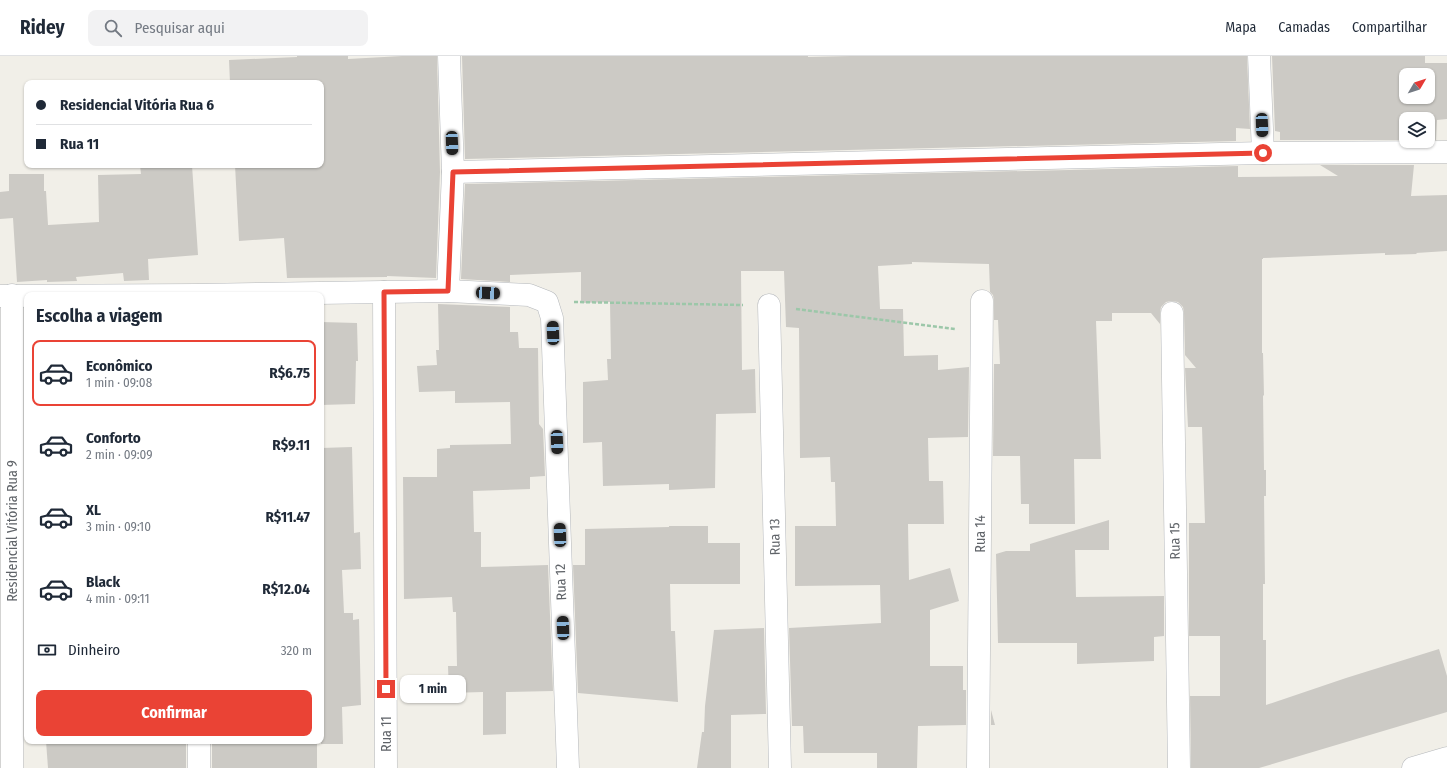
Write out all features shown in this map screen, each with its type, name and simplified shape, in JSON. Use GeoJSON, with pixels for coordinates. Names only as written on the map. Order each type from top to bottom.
{"type":"FeatureCollection","features":[{"type":"Feature","properties":{"kind":"street"},"geometry":{"type":"LineString","coordinates":[[324,293],[448,291],[453,172],[449,56]]}},
{"type":"Feature","properties":{"kind":"street"},"geometry":{"type":"LineString","coordinates":[[1260,56],[1263,153]]}},
{"type":"Feature","properties":{"kind":"street"},"geometry":{"type":"LineString","coordinates":[[453,172],[1263,153],[1447,152]]}},
{"type":"Feature","properties":{"kind":"street","name":"Rua 12"},"geometry":{"type":"LineString","coordinates":[[448,291],[529,295],[547,302],[552,318],[568,768]]}},
{"type":"Feature","properties":{"kind":"street","name":"Rua 11"},"geometry":{"type":"LineString","coordinates":[[384,292],[386,768]]}},
{"type":"Feature","properties":{"kind":"street"},"geometry":{"type":"LineString","coordinates":[[6,295],[24,295]]}},
{"type":"Feature","properties":{"kind":"street","name":"Residencial Vitória Rua 9"},"geometry":{"type":"LineString","coordinates":[[6,295],[12,768]]}},
{"type":"Feature","properties":{"kind":"street","name":"Rua 14"},"geometry":{"type":"LineString","coordinates":[[978,768],[982,301]]}},
{"type":"Feature","properties":{"kind":"street","name":"Rua 13"},"geometry":{"type":"LineString","coordinates":[[769,305],[780,768]]}},
{"type":"Feature","properties":{"kind":"street","name":"Rua 15"},"geometry":{"type":"LineString","coordinates":[[1172,313],[1179,768]]}},
{"type":"Feature","properties":{"kind":"street"},"geometry":{"type":"LineString","coordinates":[[199,744],[200,768]]}},
{"type":"Feature","properties":{"kind":"street"},"geometry":{"type":"LineString","coordinates":[[1412,768],[1447,758]]}},
{"type":"Feature","properties":{"kind":"building"},"geometry":{"type":"Polygon","coordinates":[[[348,56],[348,59],[437,56],[440,172],[436,278],[387,276],[287,278],[284,238],[239,241],[235,168],[324,168],[324,80],[230,80],[229,60],[348,56]]]}},
{"type":"Feature","properties":{"kind":"building"},"geometry":{"type":"Polygon","coordinates":[[[462,56],[1247,56],[1250,129],[1236,128],[1236,141],[465,159],[462,56]]]}},
{"type":"Feature","properties":{"kind":"building"},"geometry":{"type":"Polygon","coordinates":[[[1272,56],[1425,56],[1425,63],[1447,63],[1447,119],[1437,120],[1436,140],[1435,112],[1399,112],[1399,140],[1280,140],[1280,132],[1275,131],[1272,56]]]}},
{"type":"Feature","properties":{"kind":"building"},"geometry":{"type":"Polygon","coordinates":[[[1320,165],[1414,165],[1411,196],[1447,195],[1447,251],[1416,253],[1417,254],[1385,255],[1385,253],[1262,259],[1264,470],[1266,470],[1266,496],[1264,496],[1265,584],[1263,584],[1263,640],[1266,640],[1266,705],[1439,649],[1447,676],[1447,712],[1259,768],[1191,768],[1190,696],[1220,696],[1220,636],[1189,636],[1189,523],[1205,523],[1202,427],[1188,427],[1185,368],[1196,368],[1185,355],[1184,313],[1183,307],[1178,302],[1166,302],[1161,307],[1160,324],[1151,313],[1112,313],[1112,321],[1096,321],[1101,459],[1074,459],[1075,524],[1029,524],[1029,504],[1021,504],[1020,456],[993,456],[994,364],[1000,364],[998,320],[994,320],[994,301],[993,295],[990,292],[989,264],[912,262],[912,264],[878,266],[880,309],[903,309],[904,356],[938,355],[938,370],[969,367],[968,437],[928,438],[929,481],[943,481],[944,524],[908,524],[909,580],[950,568],[959,601],[930,610],[930,666],[963,666],[963,690],[966,690],[966,725],[918,726],[917,768],[877,768],[877,753],[804,753],[803,726],[792,726],[789,628],[881,623],[880,585],[795,586],[795,526],[836,526],[835,482],[831,482],[830,457],[800,458],[799,328],[786,327],[784,271],[741,271],[742,370],[755,369],[756,413],[716,414],[715,488],[669,490],[669,484],[603,486],[602,442],[583,443],[583,382],[608,380],[607,359],[611,359],[610,302],[581,303],[581,272],[510,275],[510,282],[461,279],[465,184],[1238,166],[1238,177],[1338,176],[1320,165]]]}},
{"type":"Feature","properties":{"kind":"building"},"geometry":{"type":"Polygon","coordinates":[[[140,168],[192,168],[198,255],[148,259],[149,280],[124,281],[123,273],[76,277],[77,281],[47,282],[47,280],[17,282],[13,218],[0,219],[0,192],[9,191],[9,174],[44,174],[44,191],[46,191],[48,225],[99,222],[98,175],[141,174],[140,168]]]}},
{"type":"Feature","properties":{"kind":"building"},"geometry":{"type":"Polygon","coordinates":[[[438,304],[510,307],[510,332],[518,332],[519,348],[538,348],[539,424],[543,429],[545,476],[530,477],[530,489],[473,491],[474,532],[481,532],[481,567],[548,565],[553,691],[506,692],[506,734],[483,735],[483,692],[449,693],[448,666],[457,666],[456,612],[453,612],[452,597],[404,599],[403,477],[437,477],[437,449],[450,448],[450,445],[511,444],[510,402],[455,403],[455,391],[419,392],[417,366],[437,365],[436,350],[439,350],[438,304]]]}},
{"type":"Feature","properties":{"kind":"building"},"geometry":{"type":"Polygon","coordinates":[[[324,322],[357,323],[358,361],[356,361],[355,404],[324,405],[324,322]]]}},
{"type":"Feature","properties":{"kind":"building"},"geometry":{"type":"Polygon","coordinates":[[[352,447],[354,533],[360,532],[361,569],[342,570],[344,613],[353,613],[353,620],[359,619],[361,705],[342,707],[343,744],[324,744],[324,448],[352,447]]]}},
{"type":"Feature","properties":{"kind":"building"},"geometry":{"type":"Polygon","coordinates":[[[1109,520],[1109,550],[1075,550],[1076,597],[1164,596],[1164,636],[1154,637],[1154,661],[1077,664],[1077,643],[998,643],[996,554],[1006,551],[1030,551],[1030,544],[1109,520]]]}},
{"type":"Feature","properties":{"kind":"building"},"geometry":{"type":"Polygon","coordinates":[[[708,526],[708,543],[740,543],[740,584],[670,584],[671,631],[675,631],[678,702],[578,693],[573,565],[585,565],[585,529],[708,526]]]}},
{"type":"Feature","properties":{"kind":"building"},"geometry":{"type":"Polygon","coordinates":[[[764,628],[766,714],[731,715],[731,768],[697,768],[702,732],[704,732],[705,706],[714,630],[764,628]]]}},
{"type":"Feature","properties":{"kind":"building"},"geometry":{"type":"Polygon","coordinates":[[[991,710],[995,725],[991,725],[991,710]]]}},
{"type":"Feature","properties":{"kind":"building"},"geometry":{"type":"Polygon","coordinates":[[[46,744],[186,744],[186,768],[48,768],[46,744]]]}},
{"type":"Feature","properties":{"kind":"building"},"geometry":{"type":"Polygon","coordinates":[[[212,744],[317,744],[317,768],[212,768],[212,744]]]}},
{"type":"Feature","properties":{"kind":"route"},"geometry":{"type":"LineString","coordinates":[[386,689],[384,292],[448,291],[453,172],[1263,153]]}}]}
